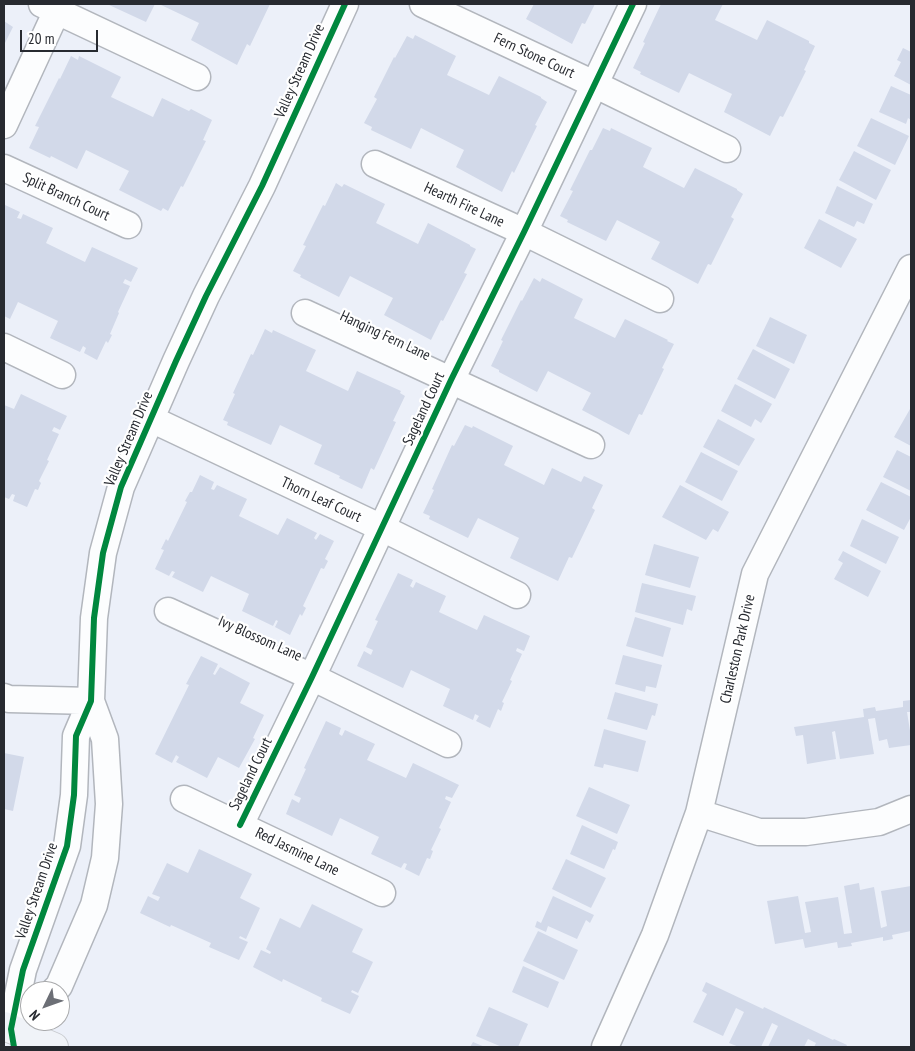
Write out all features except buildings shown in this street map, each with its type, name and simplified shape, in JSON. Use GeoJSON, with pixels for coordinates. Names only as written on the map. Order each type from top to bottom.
{"type":"FeatureCollection","features":[{"type":"Feature","properties":{"kind":"main road"},"geometry":{"type":"LineString","coordinates":[[15,1022],[54,1047]]}},
{"type":"Feature","properties":{"kind":"street","name":"Valley Stream Drive"},"geometry":{"type":"LineString","coordinates":[[15,1022],[23,970],[67,846],[74,795],[76,736],[91,700],[94,618],[103,553],[121,487],[206,296],[262,186],[345,4]]}},
{"type":"Feature","properties":{"kind":"street","name":"Fern Stone Court"},"geometry":{"type":"LineString","coordinates":[[422,4],[594,84],[727,149]]}},
{"type":"Feature","properties":{"kind":"street","name":"Sageland Court"},"geometry":{"type":"LineString","coordinates":[[240,825],[633,4]]}},
{"type":"Feature","properties":{"kind":"street"},"geometry":{"type":"LineString","coordinates":[[4,125],[53,6],[197,77]]}},
{"type":"Feature","properties":{"kind":"street","name":"Hearth Fire Lane"},"geometry":{"type":"LineString","coordinates":[[375,164],[524,232],[660,299]]}},
{"type":"Feature","properties":{"kind":"street","name":"Split Branch Court"},"geometry":{"type":"LineString","coordinates":[[4,168],[128,225]]}},
{"type":"Feature","properties":{"kind":"street","name":"Charleston Park Drive"},"geometry":{"type":"LineString","coordinates":[[604,1047],[655,935],[699,812],[755,574],[911,268]]}},
{"type":"Feature","properties":{"kind":"street","name":"Hanging Fern Lane"},"geometry":{"type":"LineString","coordinates":[[305,313],[591,445]]}},
{"type":"Feature","properties":{"kind":"street"},"geometry":{"type":"LineString","coordinates":[[4,347],[62,375]]}},
{"type":"Feature","properties":{"kind":"street","name":"Thorn Leaf Court"},"geometry":{"type":"LineString","coordinates":[[151,419],[382,528],[517,595]]}},
{"type":"Feature","properties":{"kind":"street","name":"Ivy Blossom Lane"},"geometry":{"type":"LineString","coordinates":[[168,611],[312,676],[448,744]]}},
{"type":"Feature","properties":{"kind":"street"},"geometry":{"type":"LineString","coordinates":[[4,697],[10,699],[91,700]]}},
{"type":"Feature","properties":{"kind":"street","name":"Valley Stream Drive"},"geometry":{"type":"LineString","coordinates":[[61,981],[94,905],[105,858],[108,804],[105,739],[91,700]]}},
{"type":"Feature","properties":{"kind":"street","name":"Red Jasmine Lane"},"geometry":{"type":"LineString","coordinates":[[184,798],[382,893]]}},
{"type":"Feature","properties":{"kind":"street"},"geometry":{"type":"LineString","coordinates":[[699,812],[759,832],[806,832],[879,822],[911,809]]}},
{"type":"Feature","properties":{"kind":"cycle path"},"geometry":{"type":"LineString","coordinates":[[14,1047],[11,1029],[23,970],[67,846],[74,795],[76,736],[91,701],[94,618],[103,553],[121,487],[206,296],[262,186],[345,4]]}},
{"type":"Feature","properties":{"kind":"cycle path"},"geometry":{"type":"LineString","coordinates":[[240,825],[312,677],[451,380],[633,4]]}}]}
